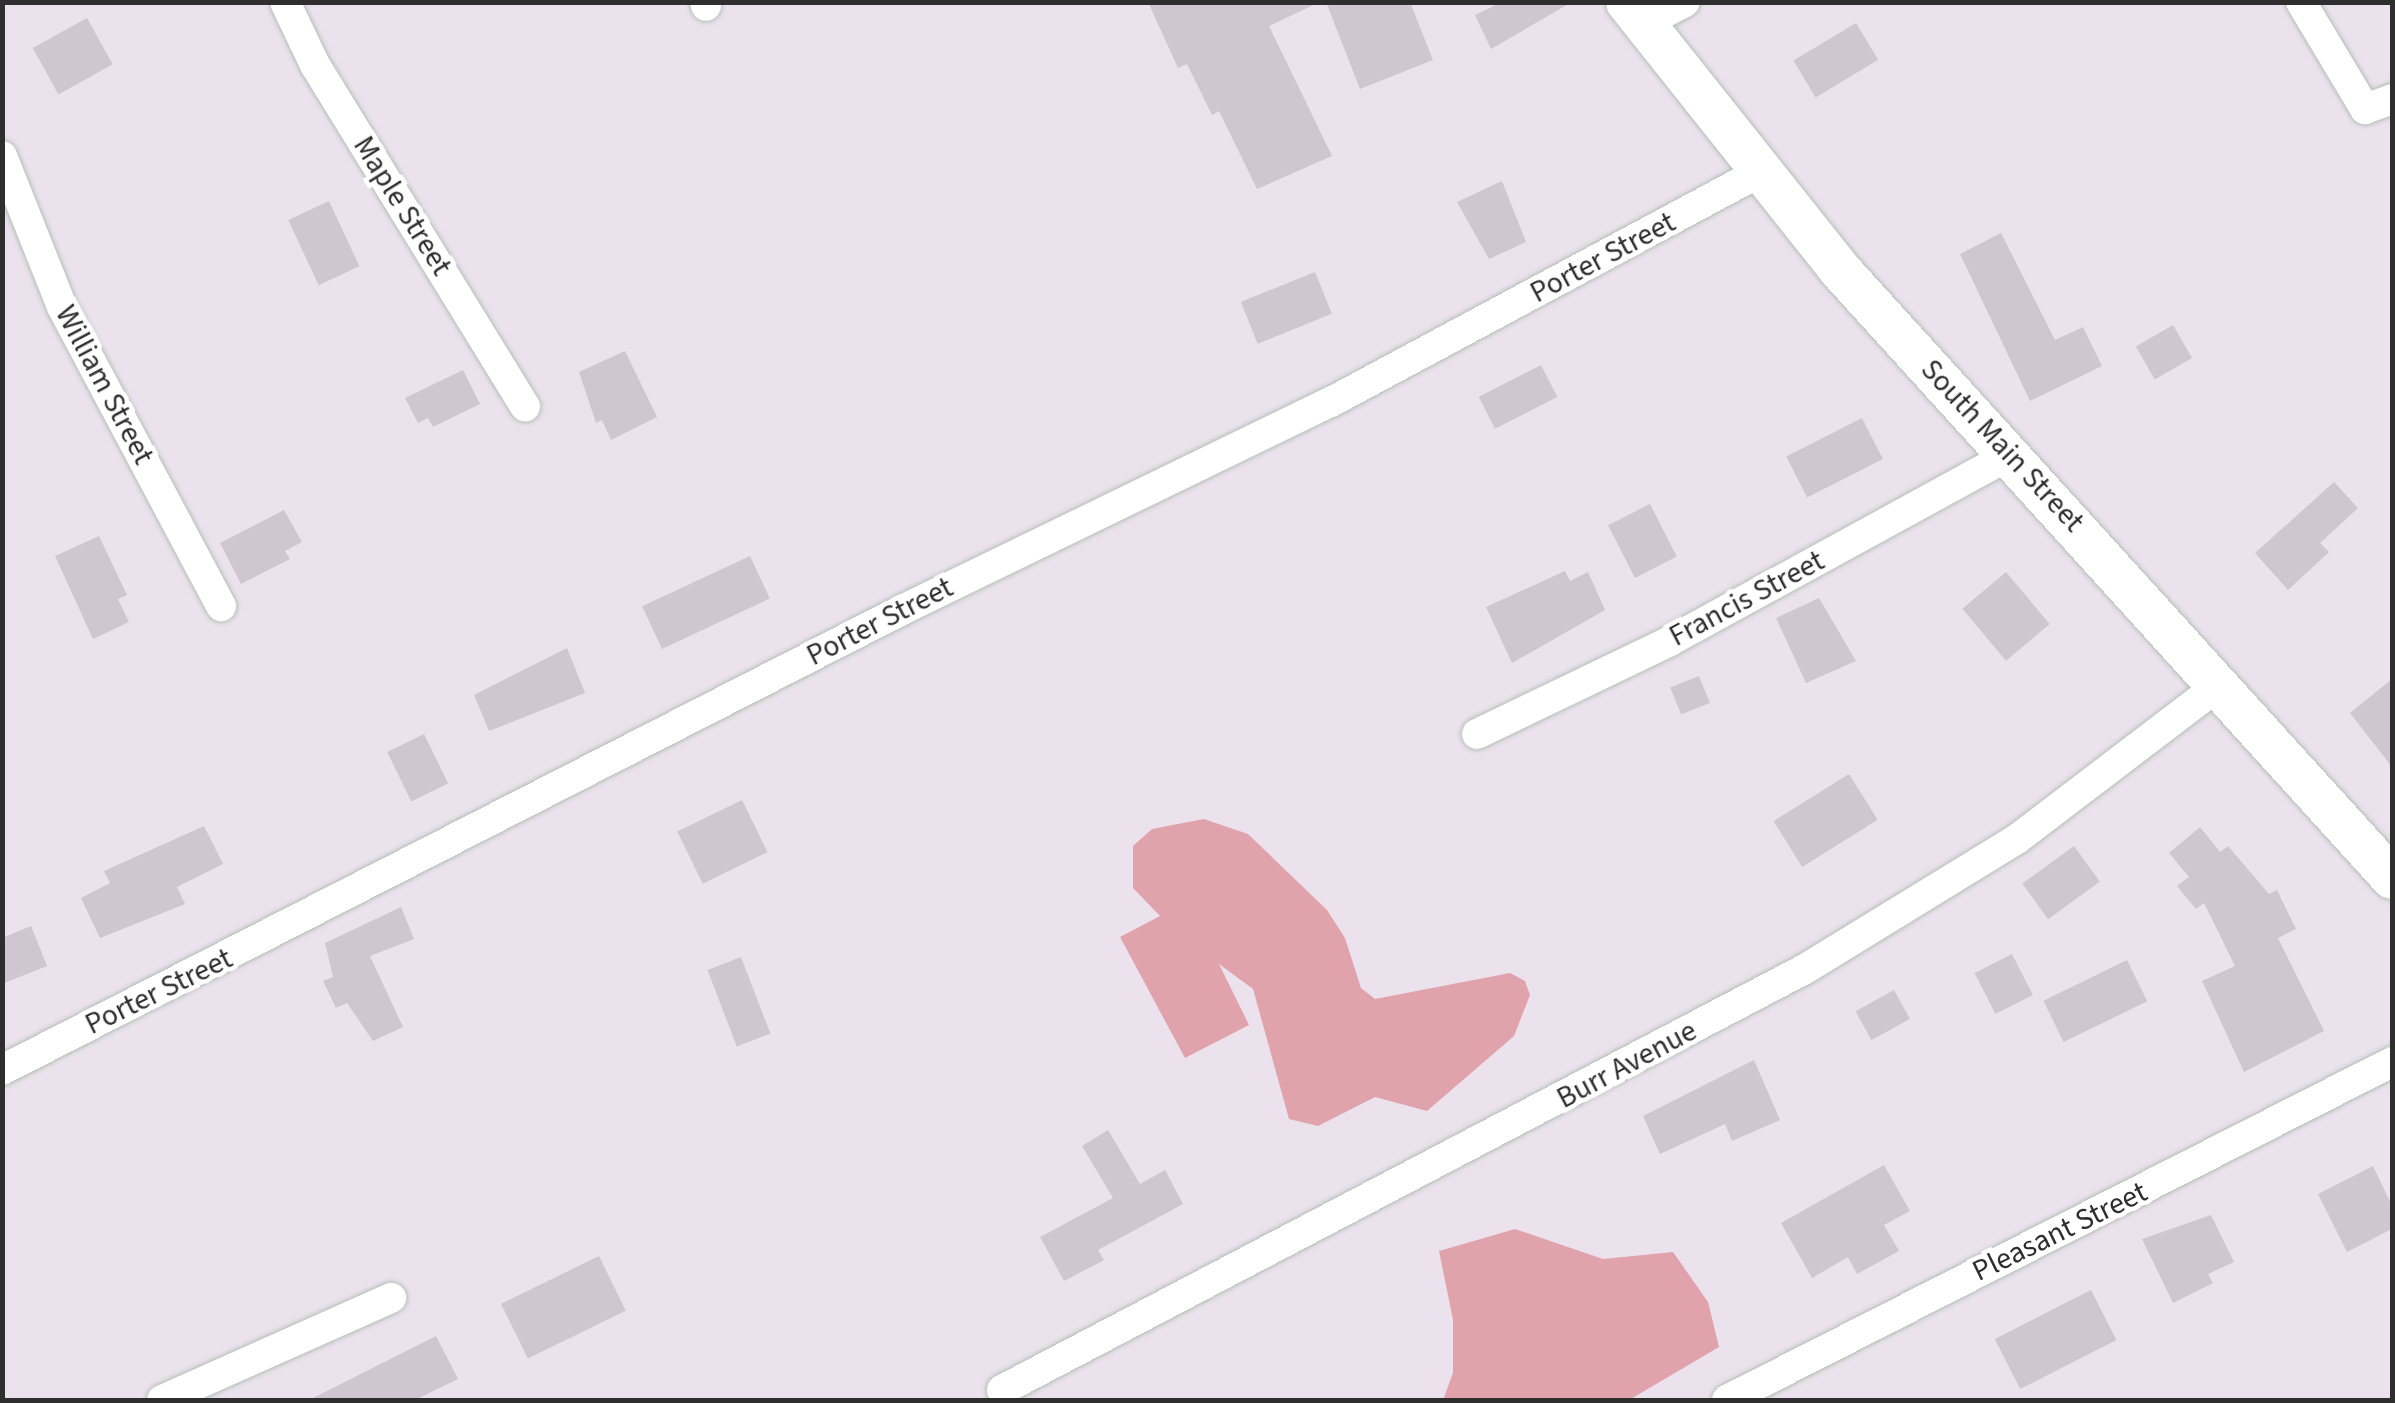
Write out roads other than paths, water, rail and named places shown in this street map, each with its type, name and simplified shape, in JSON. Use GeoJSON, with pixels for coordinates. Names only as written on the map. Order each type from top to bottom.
{"type":"FeatureCollection","features":[{"type":"Feature","properties":{"kind":"main road","name":"South Main Street"},"geometry":{"type":"LineString","coordinates":[[1634,13],[1757,174],[2392,878]]}},
{"type":"Feature","properties":{"kind":"street","name":"Maple Street"},"geometry":{"type":"LineString","coordinates":[[285,2],[315,65],[525,407]]}},
{"type":"Feature","properties":{"kind":"street"},"geometry":{"type":"LineString","coordinates":[[1634,13],[1685,2]]}},
{"type":"Feature","properties":{"kind":"street"},"geometry":{"type":"LineString","coordinates":[[2300,2],[2380,104]]}},
{"type":"Feature","properties":{"kind":"street","name":"William Street"},"geometry":{"type":"LineString","coordinates":[[2,156],[62,306],[222,606]]}},
{"type":"Feature","properties":{"kind":"street","name":"Porter Street"},"geometry":{"type":"LineString","coordinates":[[2,1070],[902,610],[1331,402],[1757,174]]}},
{"type":"Feature","properties":{"kind":"street","name":"Francis Street"},"geometry":{"type":"LineString","coordinates":[[1477,734],[1670,641],[2012,454]]}},
{"type":"Feature","properties":{"kind":"street","name":"Burr Avenue"},"geometry":{"type":"LineString","coordinates":[[1002,1390],[1805,970],[2016,839],[2219,685]]}},
{"type":"Feature","properties":{"kind":"street","name":"Pleasant Street"},"geometry":{"type":"LineString","coordinates":[[1727,1400],[2392,1062]]}},
{"type":"Feature","properties":{"kind":"street"},"geometry":{"type":"LineString","coordinates":[[162,1400],[391,1298]]}}]}
